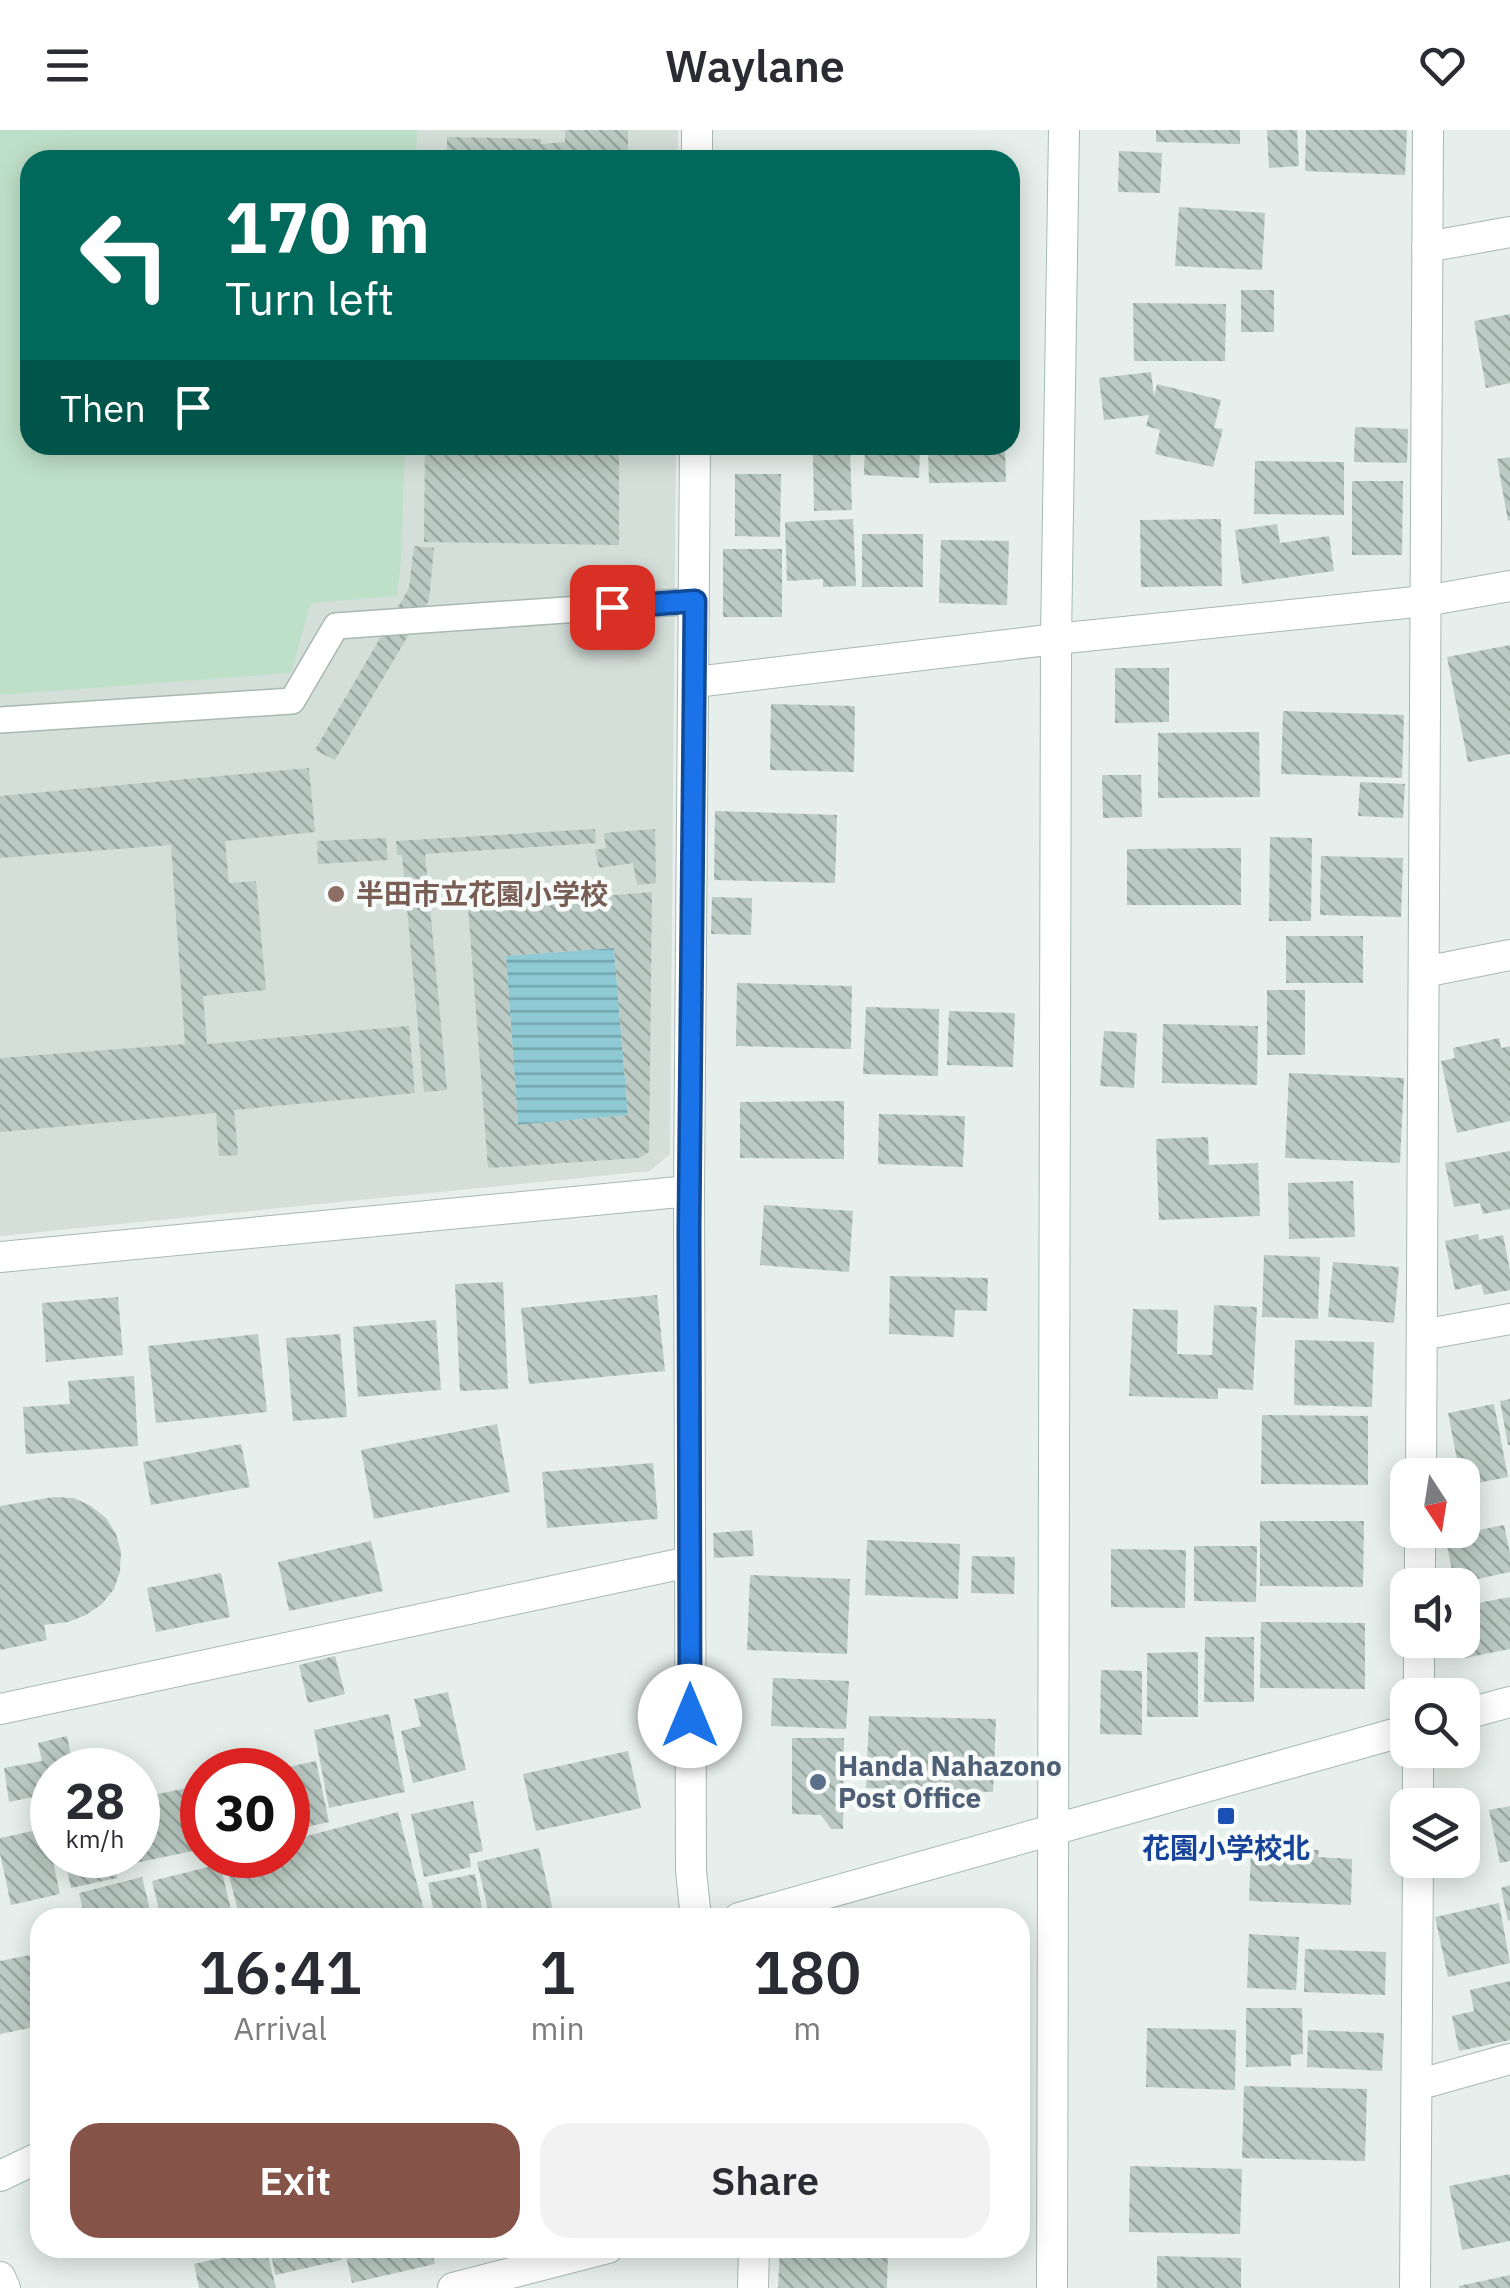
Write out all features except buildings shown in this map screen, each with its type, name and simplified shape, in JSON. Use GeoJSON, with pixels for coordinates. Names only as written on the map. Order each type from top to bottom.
{"type":"FeatureCollection","features":[{"type":"Feature","properties":{"kind":"street"},"geometry":{"type":"LineString","coordinates":[[1052,2288],[1056,639],[1064,130]]}},
{"type":"Feature","properties":{"kind":"street"},"geometry":{"type":"LineString","coordinates":[[1421,1458],[1428,130]]}},
{"type":"Feature","properties":{"kind":"street"},"geometry":{"type":"LineString","coordinates":[[1427,247],[1510,232]]}},
{"type":"Feature","properties":{"kind":"street"},"geometry":{"type":"LineString","coordinates":[[695,1908],[691,1871],[689,1562],[696,455]]}},
{"type":"Feature","properties":{"kind":"street"},"geometry":{"type":"LineString","coordinates":[[695,682],[1056,639],[1425,602],[1510,586]]}},
{"type":"Feature","properties":{"kind":"street"},"geometry":{"type":"LineString","coordinates":[[1424,972],[1510,955]]}},
{"type":"Feature","properties":{"kind":"street"},"geometry":{"type":"LineString","coordinates":[[0,1257],[690,1191]]}},
{"type":"Feature","properties":{"kind":"street"},"geometry":{"type":"LineString","coordinates":[[1422,1335],[1510,1319]]}},
{"type":"Feature","properties":{"kind":"street"},"geometry":{"type":"LineString","coordinates":[[0,1709],[689,1562]]}},
{"type":"Feature","properties":{"kind":"street"},"geometry":{"type":"LineString","coordinates":[[1480,1710],[1510,1702]]}},
{"type":"Feature","properties":{"kind":"street"},"geometry":{"type":"LineString","coordinates":[[775,1908],[1390,1735]]}},
{"type":"Feature","properties":{"kind":"street"},"geometry":{"type":"LineString","coordinates":[[1415,2288],[1418,1878]]}},
{"type":"Feature","properties":{"kind":"street"},"geometry":{"type":"LineString","coordinates":[[1417,2085],[1510,2059]]}},
{"type":"Feature","properties":{"kind":"street"},"geometry":{"type":"LineString","coordinates":[[0,2176],[30,2162]]}},
{"type":"Feature","properties":{"kind":"street"},"geometry":{"type":"LineString","coordinates":[[453,2288],[569,2258]]}},
{"type":"Feature","properties":{"kind":"street"},"geometry":{"type":"LineString","coordinates":[[753,2288],[754,2258]]}},
{"type":"Feature","properties":{"kind":"street"},"geometry":{"type":"LineString","coordinates":[[0,2276],[5,2288]]}},
{"type":"Feature","properties":{"kind":"lane"},"geometry":{"type":"LineString","coordinates":[[0,720],[292,700],[336,626],[695,601]]}},
{"type":"Feature","properties":{"kind":"shaded area","name":"半田市立花園小学校"},"geometry":{"type":"Polygon","coordinates":[[[0,130],[678,130],[678,150],[20,150],[20,455],[676,455],[670,1154],[650,1171],[0,1236],[0,130]]]}},
{"type":"Feature","properties":{"kind":"green space"},"geometry":{"type":"Polygon","coordinates":[[[0,130],[417,130],[416,150],[20,150],[20,455],[405,455],[401,561],[397,596],[311,603],[291,673],[0,695],[0,130]]]}},
{"type":"Feature","properties":{"kind":"water"},"geometry":{"type":"Polygon","coordinates":[[[614,948],[628,1115],[518,1125],[506,956],[614,948]]]}},
{"type":"Feature","properties":{"kind":"place","name":"半田市立花園小学校"},"geometry":{"type":"Point","coordinates":[336,894]}},
{"type":"Feature","properties":{"kind":"place","name":"Handa Nahazono Post Office"},"geometry":{"type":"Point","coordinates":[818,1782]}},
{"type":"Feature","properties":{"kind":"place","name":"花園小学校北"},"geometry":{"type":"Point","coordinates":[1226,1816]}},
{"type":"Feature","properties":{"kind":"route"},"geometry":{"type":"LineString","coordinates":[[612,607],[695,601],[689,1228],[690,1716]]}}]}
